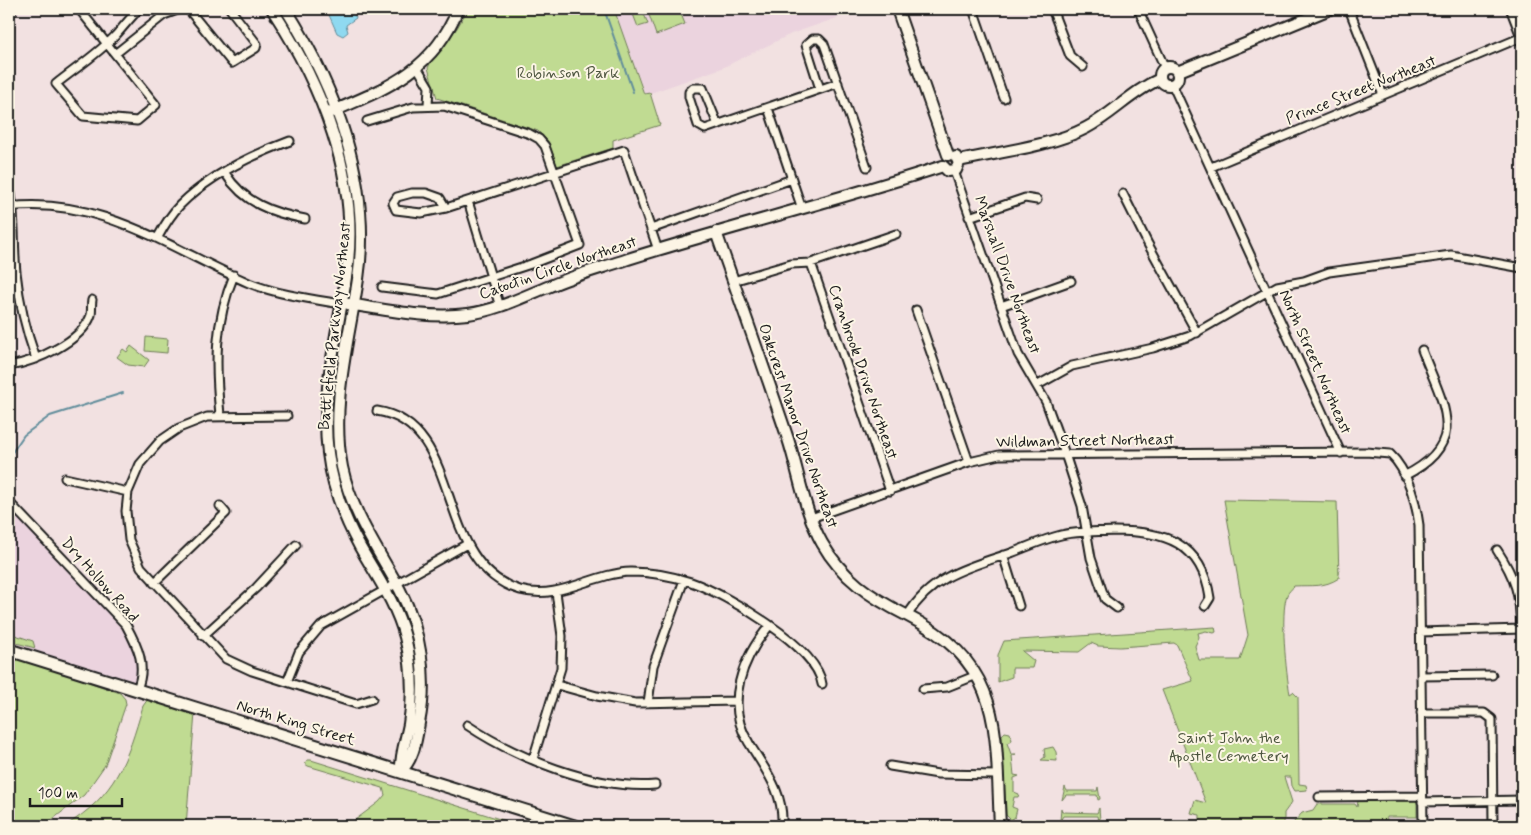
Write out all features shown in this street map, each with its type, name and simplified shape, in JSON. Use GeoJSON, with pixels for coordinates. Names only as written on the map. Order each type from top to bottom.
{"type":"FeatureCollection","features":[{"type":"Feature","properties":{"kind":"main road","name":"North King Street"},"geometry":{"type":"LineString","coordinates":[[9,650],[574,826]]}},
{"type":"Feature","properties":{"kind":"street"},"geometry":{"type":"LineString","coordinates":[[9,12],[13,9]]}},
{"type":"Feature","properties":{"kind":"street"},"geometry":{"type":"LineString","coordinates":[[79,9],[107,43],[156,105],[137,121],[83,116],[56,84],[107,43],[140,9]]}},
{"type":"Feature","properties":{"kind":"street"},"geometry":{"type":"LineString","coordinates":[[115,54],[164,15],[180,9]]}},
{"type":"Feature","properties":{"kind":"street"},"geometry":{"type":"LineString","coordinates":[[188,9],[232,63],[256,48],[257,44],[230,9]]}},
{"type":"Feature","properties":{"kind":"street","name":"Battlefield Parkway Northeast"},"geometry":{"type":"LineString","coordinates":[[272,9],[304,65],[325,115],[339,157],[348,202],[349,257],[327,408],[329,458],[345,518],[360,548],[386,589],[400,622],[411,671],[412,703],[400,758],[402,771]]}},
{"type":"Feature","properties":{"kind":"street","name":"Battlefield Parkway Northeast"},"geometry":{"type":"LineString","coordinates":[[286,9],[318,67],[336,110],[356,177],[362,248],[338,413],[342,465],[359,519],[396,584],[409,611],[417,639],[423,697],[410,761],[402,771]]}},
{"type":"Feature","properties":{"kind":"street"},"geometry":{"type":"LineString","coordinates":[[325,115],[380,92],[417,67],[445,34],[458,9]]}},
{"type":"Feature","properties":{"kind":"street"},"geometry":{"type":"LineString","coordinates":[[897,9],[948,155]]}},
{"type":"Feature","properties":{"kind":"street"},"geometry":{"type":"LineString","coordinates":[[973,9],[1004,98]]}},
{"type":"Feature","properties":{"kind":"street"},"geometry":{"type":"LineString","coordinates":[[1052,9],[1070,56],[1083,67]]}},
{"type":"Feature","properties":{"kind":"street"},"geometry":{"type":"LineString","coordinates":[[1138,9],[1165,68]]}},
{"type":"Feature","properties":{"kind":"street"},"geometry":{"type":"LineString","coordinates":[[1177,72],[1330,9]]}},
{"type":"Feature","properties":{"kind":"street"},"geometry":{"type":"LineString","coordinates":[[1349,9],[1383,95]]}},
{"type":"Feature","properties":{"kind":"street"},"geometry":{"type":"LineString","coordinates":[[1512,9],[1522,36]]}},
{"type":"Feature","properties":{"kind":"street","name":"Prince Street Northeast"},"geometry":{"type":"LineString","coordinates":[[1211,167],[1522,36]]}},
{"type":"Feature","properties":{"kind":"street"},"geometry":{"type":"LineString","coordinates":[[820,89],[806,45],[813,39],[819,38],[824,44],[868,167]]}},
{"type":"Feature","properties":{"kind":"street"},"geometry":{"type":"LineString","coordinates":[[417,67],[429,87],[428,105]]}},
{"type":"Feature","properties":{"kind":"street"},"geometry":{"type":"LineString","coordinates":[[1172,67],[1177,72],[1177,79],[1172,84],[1165,84],[1160,79],[1160,74],[1165,68],[1172,67]]}},
{"type":"Feature","properties":{"kind":"street"},"geometry":{"type":"LineString","coordinates":[[959,161],[1046,142],[1075,133],[1096,122],[1128,97],[1160,79]]}},
{"type":"Feature","properties":{"kind":"street"},"geometry":{"type":"LineString","coordinates":[[718,125],[703,88],[693,88],[689,92],[689,97],[698,125],[705,129],[718,125],[768,108],[838,82]]}},
{"type":"Feature","properties":{"kind":"street","name":"North Street Northeast"},"geometry":{"type":"LineString","coordinates":[[1172,84],[1341,453],[1387,453],[1395,460],[1404,476],[1416,507],[1419,525],[1423,826]]}},
{"type":"Feature","properties":{"kind":"street"},"geometry":{"type":"LineString","coordinates":[[367,121],[408,108],[428,105],[454,109],[535,136],[545,146],[580,245],[491,278],[438,294],[382,288]]}},
{"type":"Feature","properties":{"kind":"street"},"geometry":{"type":"LineString","coordinates":[[768,108],[802,209]]}},
{"type":"Feature","properties":{"kind":"street"},"geometry":{"type":"LineString","coordinates":[[158,237],[178,206],[194,193],[255,156],[290,142]]}},
{"type":"Feature","properties":{"kind":"street"},"geometry":{"type":"LineString","coordinates":[[446,208],[440,198],[426,194],[412,193],[397,197],[393,203],[396,210],[409,212],[427,212],[446,208],[624,150],[658,250]]}},
{"type":"Feature","properties":{"kind":"street"},"geometry":{"type":"LineString","coordinates":[[948,155],[955,156],[959,161],[959,166],[954,171],[948,171],[943,166],[943,160],[948,155]]}},
{"type":"Feature","properties":{"kind":"street","name":"Catoctin Circle Northeast"},"geometry":{"type":"LineString","coordinates":[[11,207],[44,207],[96,215],[158,237],[234,274],[273,290],[342,304],[444,316],[470,314],[500,307],[550,286],[658,250],[943,166]]}},
{"type":"Feature","properties":{"kind":"street","name":"Marshall Drive Northeast"},"geometry":{"type":"LineString","coordinates":[[954,171],[1018,354],[1038,385],[1046,402],[1065,454],[1082,506],[1091,558],[1105,599],[1117,608]]}},
{"type":"Feature","properties":{"kind":"street"},"geometry":{"type":"LineString","coordinates":[[226,173],[233,184],[254,203],[276,213],[305,219]]}},
{"type":"Feature","properties":{"kind":"street"},"geometry":{"type":"LineString","coordinates":[[651,229],[792,179]]}},
{"type":"Feature","properties":{"kind":"street"},"geometry":{"type":"LineString","coordinates":[[9,184],[17,282],[24,321],[36,359]]}},
{"type":"Feature","properties":{"kind":"street"},"geometry":{"type":"LineString","coordinates":[[1123,194],[1197,333]]}},
{"type":"Feature","properties":{"kind":"street"},"geometry":{"type":"LineString","coordinates":[[969,216],[1025,198],[1037,200]]}},
{"type":"Feature","properties":{"kind":"street"},"geometry":{"type":"LineString","coordinates":[[468,202],[500,307]]}},
{"type":"Feature","properties":{"kind":"street","name":"Oakcrest Manor Drive Northeast"},"geometry":{"type":"LineString","coordinates":[[716,232],[788,440],[811,518],[829,554],[852,582],[879,602],[907,616],[947,641],[977,675],[992,714],[1000,826]]}},
{"type":"Feature","properties":{"kind":"street"},"geometry":{"type":"LineString","coordinates":[[733,281],[791,264],[810,263],[896,234]]}},
{"type":"Feature","properties":{"kind":"street"},"geometry":{"type":"LineString","coordinates":[[1038,385],[1072,366],[1153,348],[1197,333],[1268,291],[1329,272],[1452,256],[1522,268]]}},
{"type":"Feature","properties":{"kind":"street","name":"Cranbrook Drive Northeast"},"geometry":{"type":"LineString","coordinates":[[810,263],[890,491]]}},
{"type":"Feature","properties":{"kind":"street"},"geometry":{"type":"LineString","coordinates":[[220,415],[216,344],[220,318],[234,274]]}},
{"type":"Feature","properties":{"kind":"street"},"geometry":{"type":"LineString","coordinates":[[1001,306],[1071,281]]}},
{"type":"Feature","properties":{"kind":"street"},"geometry":{"type":"LineString","coordinates":[[9,284],[17,282]]}},
{"type":"Feature","properties":{"kind":"street"},"geometry":{"type":"LineString","coordinates":[[9,366],[36,359],[71,339],[85,325],[91,315],[92,300]]}},
{"type":"Feature","properties":{"kind":"street"},"geometry":{"type":"LineString","coordinates":[[916,310],[969,462]]}},
{"type":"Feature","properties":{"kind":"street"},"geometry":{"type":"LineString","coordinates":[[1404,476],[1435,457],[1442,447],[1446,434],[1442,404],[1422,350]]}},
{"type":"Feature","properties":{"kind":"street"},"geometry":{"type":"LineString","coordinates":[[377,411],[406,420],[423,437],[467,544],[483,567],[508,586],[530,592],[556,592],[630,572],[668,575],[707,589],[770,625],[813,664],[819,672],[822,684]]}},
{"type":"Feature","properties":{"kind":"street"},"geometry":{"type":"LineString","coordinates":[[287,416],[220,415],[189,423],[160,440],[140,464],[128,492],[126,511],[129,540],[141,568],[203,636],[232,663],[356,704],[372,699]]}},
{"type":"Feature","properties":{"kind":"street","name":"Wildman Street Northeast"},"geometry":{"type":"LineString","coordinates":[[811,518],[969,462],[999,455],[1341,453]]}},
{"type":"Feature","properties":{"kind":"street"},"geometry":{"type":"LineString","coordinates":[[65,478],[128,492]]}},
{"type":"Feature","properties":{"kind":"street","name":"Dry Hollow Road"},"geometry":{"type":"LineString","coordinates":[[9,502],[126,625],[137,645],[143,671],[137,689]]}},
{"type":"Feature","properties":{"kind":"street"},"geometry":{"type":"LineString","coordinates":[[154,583],[226,513],[220,506]]}},
{"type":"Feature","properties":{"kind":"street"},"geometry":{"type":"LineString","coordinates":[[907,616],[926,590],[938,581],[1003,555],[1060,536],[1087,532],[1149,532],[1178,543],[1193,556],[1204,574],[1210,598],[1205,606]]}},
{"type":"Feature","properties":{"kind":"street"},"geometry":{"type":"LineString","coordinates":[[287,682],[299,652],[321,626],[467,544]]}},
{"type":"Feature","properties":{"kind":"street"},"geometry":{"type":"LineString","coordinates":[[203,636],[256,588],[296,545]]}},
{"type":"Feature","properties":{"kind":"street"},"geometry":{"type":"LineString","coordinates":[[1420,632],[1521,629],[1518,589],[1511,571],[1497,550]]}},
{"type":"Feature","properties":{"kind":"street"},"geometry":{"type":"LineString","coordinates":[[1003,555],[1019,606]]}},
{"type":"Feature","properties":{"kind":"street"},"geometry":{"type":"LineString","coordinates":[[648,703],[653,666],[684,580]]}},
{"type":"Feature","properties":{"kind":"street"},"geometry":{"type":"LineString","coordinates":[[533,759],[557,685],[562,651],[556,592]]}},
{"type":"Feature","properties":{"kind":"street"},"geometry":{"type":"LineString","coordinates":[[770,625],[753,646],[745,663],[739,682],[737,713],[743,731],[768,771],[778,792],[782,826]]}},
{"type":"Feature","properties":{"kind":"street"},"geometry":{"type":"LineString","coordinates":[[923,689],[947,687],[977,675]]}},
{"type":"Feature","properties":{"kind":"street"},"geometry":{"type":"LineString","coordinates":[[1421,676],[1492,675]]}},
{"type":"Feature","properties":{"kind":"street"},"geometry":{"type":"LineString","coordinates":[[557,685],[610,699],[648,703],[738,701]]}},
{"type":"Feature","properties":{"kind":"street"},"geometry":{"type":"LineString","coordinates":[[1421,713],[1484,713],[1490,716],[1492,722],[1493,826]]}},
{"type":"Feature","properties":{"kind":"street"},"geometry":{"type":"LineString","coordinates":[[467,725],[499,745],[533,759],[603,782],[633,786],[655,784]]}},
{"type":"Feature","properties":{"kind":"street"},"geometry":{"type":"LineString","coordinates":[[890,766],[938,774],[997,776]]}},
{"type":"Feature","properties":{"kind":"street"},"geometry":{"type":"LineString","coordinates":[[1319,797],[1522,800]]}},
{"type":"Feature","properties":{"kind":"shaded area"},"geometry":{"type":"Polygon","coordinates":[[[614,9],[856,9],[857,11],[791,34],[722,68],[645,95],[614,9]]]}},
{"type":"Feature","properties":{"kind":"shaded area"},"geometry":{"type":"Polygon","coordinates":[[[9,502],[126,625],[140,656],[137,689],[9,650],[9,502]]]}},
{"type":"Feature","properties":{"kind":"green space","name":"Robinson Park"},"geometry":{"type":"Polygon","coordinates":[[[468,9],[614,9],[644,94],[650,93],[660,125],[613,140],[613,148],[557,166],[548,141],[538,131],[437,98],[428,68],[431,61],[457,28],[468,9]]]}},
{"type":"Feature","properties":{"kind":"green space"},"geometry":{"type":"Polygon","coordinates":[[[631,9],[642,9],[648,24],[638,27],[631,9]]]}},
{"type":"Feature","properties":{"kind":"green space"},"geometry":{"type":"Polygon","coordinates":[[[647,9],[679,9],[685,24],[656,35],[647,9]]]}},
{"type":"Feature","properties":{"kind":"green space"},"geometry":{"type":"Polygon","coordinates":[[[146,337],[168,339],[167,353],[145,351],[146,337]]]}},
{"type":"Feature","properties":{"kind":"green space"},"geometry":{"type":"Polygon","coordinates":[[[131,346],[149,360],[144,367],[128,365],[117,357],[123,349],[127,352],[131,346]]]}},
{"type":"Feature","properties":{"kind":"green space","name":"Saint John the Apostle Cemetery"},"geometry":{"type":"Polygon","coordinates":[[[1224,500],[1337,502],[1339,578],[1323,585],[1294,586],[1288,594],[1285,604],[1284,644],[1288,685],[1290,694],[1293,692],[1298,697],[1299,784],[1306,785],[1307,790],[1295,791],[1292,786],[1291,777],[1284,777],[1292,802],[1284,813],[1284,824],[1293,823],[1302,813],[1313,810],[1317,804],[1355,804],[1357,807],[1358,801],[1417,800],[1417,817],[1387,817],[1386,826],[1200,826],[1200,815],[1191,813],[1195,800],[1206,803],[1162,690],[1193,681],[1177,645],[1174,643],[1120,647],[1098,646],[1091,643],[1079,652],[1022,651],[1034,661],[1032,668],[1012,668],[1012,677],[998,682],[998,655],[1004,641],[1215,627],[1216,632],[1214,633],[1206,631],[1198,633],[1199,637],[1195,646],[1199,660],[1240,660],[1248,635],[1224,500]]]}},
{"type":"Feature","properties":{"kind":"green space"},"geometry":{"type":"Polygon","coordinates":[[[9,633],[33,641],[35,648],[9,641],[9,633]]]}},
{"type":"Feature","properties":{"kind":"green space"},"geometry":{"type":"Polygon","coordinates":[[[9,654],[120,693],[125,699],[126,704],[105,765],[84,795],[44,826],[9,826],[9,654]]]}},
{"type":"Feature","properties":{"kind":"green space"},"geometry":{"type":"Polygon","coordinates":[[[148,699],[195,713],[186,826],[65,826],[96,802],[108,789],[125,760],[143,706],[148,699]]]}},
{"type":"Feature","properties":{"kind":"green space"},"geometry":{"type":"Polygon","coordinates":[[[1005,732],[1010,733],[1012,740],[1007,743],[1011,754],[1016,754],[1012,756],[1014,775],[1019,776],[1014,778],[1014,792],[1019,794],[1018,797],[1014,797],[1012,807],[1017,809],[1015,817],[1011,820],[1006,815],[1002,735],[1005,732]]]}},
{"type":"Feature","properties":{"kind":"green space"},"geometry":{"type":"Polygon","coordinates":[[[1053,747],[1056,752],[1057,761],[1041,760],[1045,757],[1044,749],[1053,747]]]}},
{"type":"Feature","properties":{"kind":"green space"},"geometry":{"type":"Polygon","coordinates":[[[307,760],[522,826],[347,826],[379,802],[385,795],[383,788],[308,766],[305,764],[307,760]]]}},
{"type":"Feature","properties":{"kind":"green space"},"geometry":{"type":"Polygon","coordinates":[[[1065,787],[1067,791],[1097,791],[1098,787],[1100,799],[1098,800],[1097,795],[1066,795],[1062,800],[1065,787]]]}},
{"type":"Feature","properties":{"kind":"green space"},"geometry":{"type":"Polygon","coordinates":[[[1061,808],[1062,812],[1097,813],[1099,808],[1100,820],[1098,821],[1097,816],[1063,816],[1060,821],[1061,808]]]}},
{"type":"Feature","properties":{"kind":"water"},"geometry":{"type":"Polygon","coordinates":[[[339,9],[352,9],[356,18],[346,25],[348,32],[343,36],[337,33],[329,15],[339,9]]]}},
{"type":"Feature","properties":{"kind":"waterway"},"geometry":{"type":"LineString","coordinates":[[604,9],[633,92]]}},
{"type":"Feature","properties":{"kind":"waterway"},"geometry":{"type":"LineString","coordinates":[[9,457],[24,435],[50,416],[123,393]]}}]}
